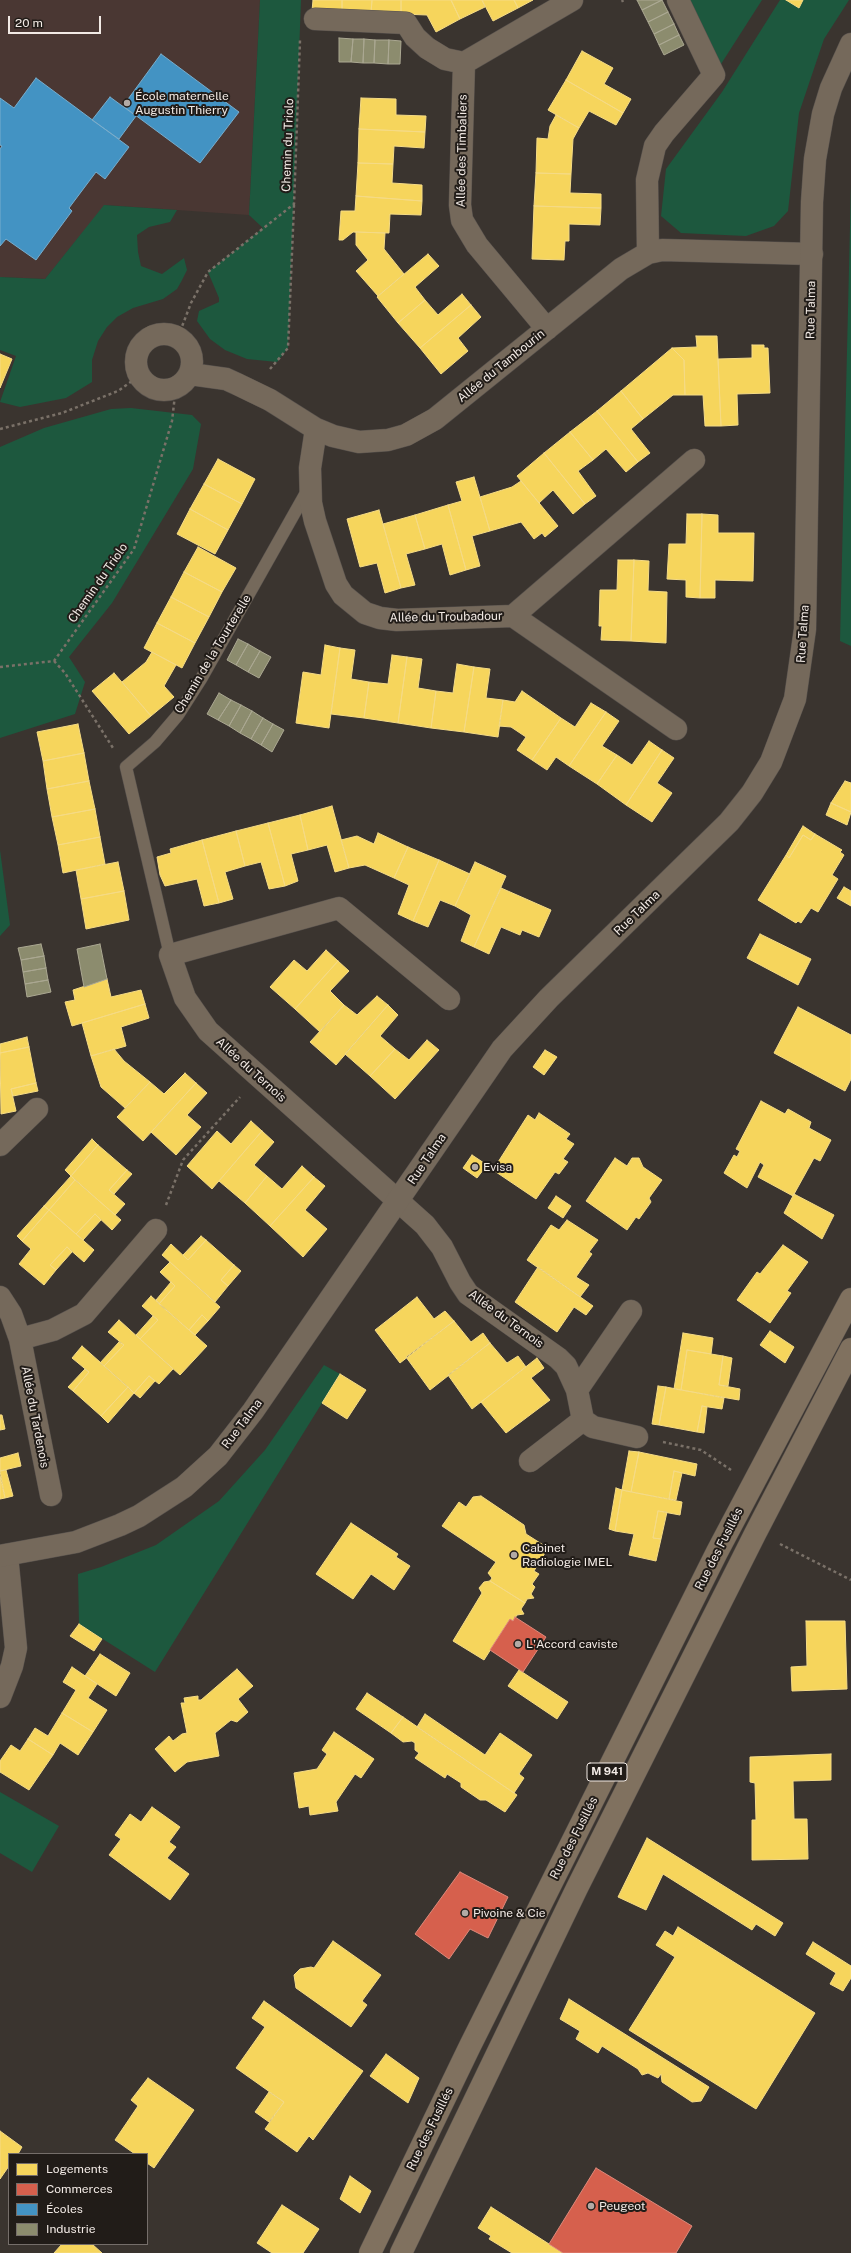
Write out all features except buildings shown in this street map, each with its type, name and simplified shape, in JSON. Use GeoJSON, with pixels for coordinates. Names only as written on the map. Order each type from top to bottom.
{"type":"FeatureCollection","features":[{"type":"Feature","properties":{"kind":"main road","name":"Rue des Fusillés"},"geometry":{"type":"LineString","coordinates":[[370,2253],[470,2046],[717,1552],[851,1299]]}},
{"type":"Feature","properties":{"kind":"main road","name":"Rue des Fusillés"},"geometry":{"type":"LineString","coordinates":[[401,2253],[577,1888],[758,1527],[851,1349]]}},
{"type":"Feature","properties":{"kind":"street"},"geometry":{"type":"LineString","coordinates":[[308,26],[406,23],[415,37],[427,48],[445,58],[464,64],[572,0]]}},
{"type":"Feature","properties":{"kind":"street"},"geometry":{"type":"LineString","coordinates":[[648,252],[647,180],[650,162],[655,146],[664,133],[714,75],[678,0]]}},
{"type":"Feature","properties":{"kind":"street","name":"Rue Talma"},"geometry":{"type":"LineString","coordinates":[[4,1556],[62,1546],[96,1536],[139,1516],[184,1487],[200,1473],[233,1438],[254,1411],[502,1049],[549,998],[729,822],[752,793],[771,762],[795,699],[805,629],[813,188],[818,136],[831,88],[851,44]]}},
{"type":"Feature","properties":{"kind":"street","name":"Allée des Timbaliers"},"geometry":{"type":"LineString","coordinates":[[464,64],[460,205],[462,220],[477,245],[547,329]]}},
{"type":"Feature","properties":{"kind":"street","name":"Allée du Tambourin"},"geometry":{"type":"LineString","coordinates":[[139,376],[146,385],[155,390],[165,391],[183,381],[226,379],[251,390],[316,429],[332,436],[359,442],[388,440],[406,435],[435,419],[621,269],[648,252],[662,250],[812,254]]}},
{"type":"Feature","properties":{"kind":"street"},"geometry":{"type":"LineString","coordinates":[[139,376],[135,366],[136,356],[140,346],[148,339],[158,334],[168,334],[178,337],[186,344],[191,353],[193,364],[183,381]]}},
{"type":"Feature","properties":{"kind":"street","name":"Allée du Troubadour"},"geometry":{"type":"LineString","coordinates":[[316,429],[310,468],[310,486],[315,521],[336,584],[343,595],[365,613],[380,618],[397,620],[513,616],[676,729]]}},
{"type":"Feature","properties":{"kind":"street","name":"Allée du Troubadour"},"geometry":{"type":"LineString","coordinates":[[513,616],[694,460]]}},
{"type":"Feature","properties":{"kind":"street"},"geometry":{"type":"LineString","coordinates":[[170,955],[339,908],[449,999]]}},
{"type":"Feature","properties":{"kind":"street","name":"Allée du Ternois"},"geometry":{"type":"LineString","coordinates":[[170,955],[185,998],[196,1016],[208,1031],[435,1236],[468,1294],[558,1358],[572,1377],[577,1390],[583,1420]]}},
{"type":"Feature","properties":{"kind":"street"},"geometry":{"type":"LineString","coordinates":[[0,1146],[37,1109]]}},
{"type":"Feature","properties":{"kind":"street"},"geometry":{"type":"LineString","coordinates":[[20,1339],[53,1330],[84,1314],[156,1230]]}},
{"type":"Feature","properties":{"kind":"street","name":"Allée du Tardenois"},"geometry":{"type":"LineString","coordinates":[[0,1297],[12,1314],[20,1339],[51,1495]]}},
{"type":"Feature","properties":{"kind":"street"},"geometry":{"type":"LineString","coordinates":[[577,1390],[631,1311]]}},
{"type":"Feature","properties":{"kind":"street"},"geometry":{"type":"LineString","coordinates":[[530,1461],[583,1420],[593,1427],[636,1437]]}},
{"type":"Feature","properties":{"kind":"street"},"geometry":{"type":"LineString","coordinates":[[0,1697],[12,1666],[16,1648],[4,1556]]}},
{"type":"Feature","properties":{"kind":"lane","name":"Chemin de la Tourterelle"},"geometry":{"type":"LineString","coordinates":[[126,767],[155,742],[178,716],[201,679],[310,486]]}},
{"type":"Feature","properties":{"kind":"lane"},"geometry":{"type":"LineString","coordinates":[[126,767],[170,955]]}},
{"type":"Feature","properties":{"kind":"path","name":"Chemin du Triolo"},"geometry":{"type":"LineString","coordinates":[[178,337],[192,303],[208,272],[294,204],[308,26]]}},
{"type":"Feature","properties":{"kind":"path"},"geometry":{"type":"LineString","coordinates":[[251,390],[288,348],[294,204]]}},
{"type":"Feature","properties":{"kind":"path"},"geometry":{"type":"LineString","coordinates":[[0,429],[62,413],[118,391],[139,376]]}},
{"type":"Feature","properties":{"kind":"path","name":"Chemin du Triolo"},"geometry":{"type":"LineString","coordinates":[[54,661],[134,549],[183,381]]}},
{"type":"Feature","properties":{"kind":"path"},"geometry":{"type":"LineString","coordinates":[[0,667],[54,661],[65,673],[126,767]]}},
{"type":"Feature","properties":{"kind":"path"},"geometry":{"type":"LineString","coordinates":[[156,1230],[183,1160],[258,1077]]}},
{"type":"Feature","properties":{"kind":"path"},"geometry":{"type":"LineString","coordinates":[[636,1437],[701,1450],[731,1470]]}},
{"type":"Feature","properties":{"kind":"path"},"geometry":{"type":"LineString","coordinates":[[776,1542],[851,1580]]}},
{"type":"Feature","properties":{"kind":"shaded area","name":"École maternelle Augustin Thierry"},"geometry":{"type":"Polygon","coordinates":[[[0,0],[260,0],[249,215],[105,205],[45,279],[0,277],[0,0]]]}},
{"type":"Feature","properties":{"kind":"green space"},"geometry":{"type":"Polygon","coordinates":[[[260,0],[301,0],[288,348],[277,362],[247,359],[225,350],[210,339],[197,321],[199,311],[219,302],[219,298],[208,272],[263,228],[249,215],[260,0]]]}},
{"type":"Feature","properties":{"kind":"green space"},"geometry":{"type":"Polygon","coordinates":[[[678,0],[762,0],[714,75],[678,0]]]}},
{"type":"Feature","properties":{"kind":"green space"},"geometry":{"type":"Polygon","coordinates":[[[780,0],[786,0],[799,8],[803,0],[849,0],[824,39],[799,113],[788,211],[774,226],[746,236],[681,233],[661,216],[666,169],[722,92],[780,0]]]}},
{"type":"Feature","properties":{"kind":"green space"},"geometry":{"type":"Polygon","coordinates":[[[851,185],[851,646],[840,641],[851,185]]]}},
{"type":"Feature","properties":{"kind":"green space"},"geometry":{"type":"Polygon","coordinates":[[[104,205],[177,210],[170,222],[149,227],[137,235],[141,266],[162,274],[184,258],[187,270],[181,282],[177,289],[163,299],[133,308],[117,317],[107,327],[98,341],[92,360],[92,382],[66,398],[20,407],[0,402],[16,356],[0,350],[0,277],[45,279],[104,205]]]}},
{"type":"Feature","properties":{"kind":"green space"},"geometry":{"type":"Polygon","coordinates":[[[131,408],[192,415],[201,424],[193,469],[112,603],[69,657],[85,682],[75,714],[0,738],[0,447],[44,428],[111,409],[131,408]]]}},
{"type":"Feature","properties":{"kind":"green space"},"geometry":{"type":"Polygon","coordinates":[[[0,850],[10,925],[0,936],[0,850]]]}},
{"type":"Feature","properties":{"kind":"green space"},"geometry":{"type":"Polygon","coordinates":[[[324,1365],[340,1374],[155,1672],[79,1624],[78,1574],[101,1567],[156,1545],[219,1501],[265,1450],[324,1365]]]}},
{"type":"Feature","properties":{"kind":"green space"},"geometry":{"type":"Polygon","coordinates":[[[0,1792],[59,1826],[32,1872],[0,1853],[0,1792]]]}},
{"type":"Feature","properties":{"kind":"place","name":"École maternelle Augustin Thierry"},"geometry":{"type":"Point","coordinates":[127,103]}},
{"type":"Feature","properties":{"kind":"place","name":"Evisa"},"geometry":{"type":"Point","coordinates":[475,1167]}},
{"type":"Feature","properties":{"kind":"place","name":"Cabinet Radiologie IMEL"},"geometry":{"type":"Point","coordinates":[514,1555]}},
{"type":"Feature","properties":{"kind":"place","name":"L'Accord caviste"},"geometry":{"type":"Point","coordinates":[518,1644]}},
{"type":"Feature","properties":{"kind":"place","name":"Pivoine & Cie"},"geometry":{"type":"Point","coordinates":[465,1913]}},
{"type":"Feature","properties":{"kind":"place","name":"Peugeot"},"geometry":{"type":"Point","coordinates":[591,2206]}}]}
